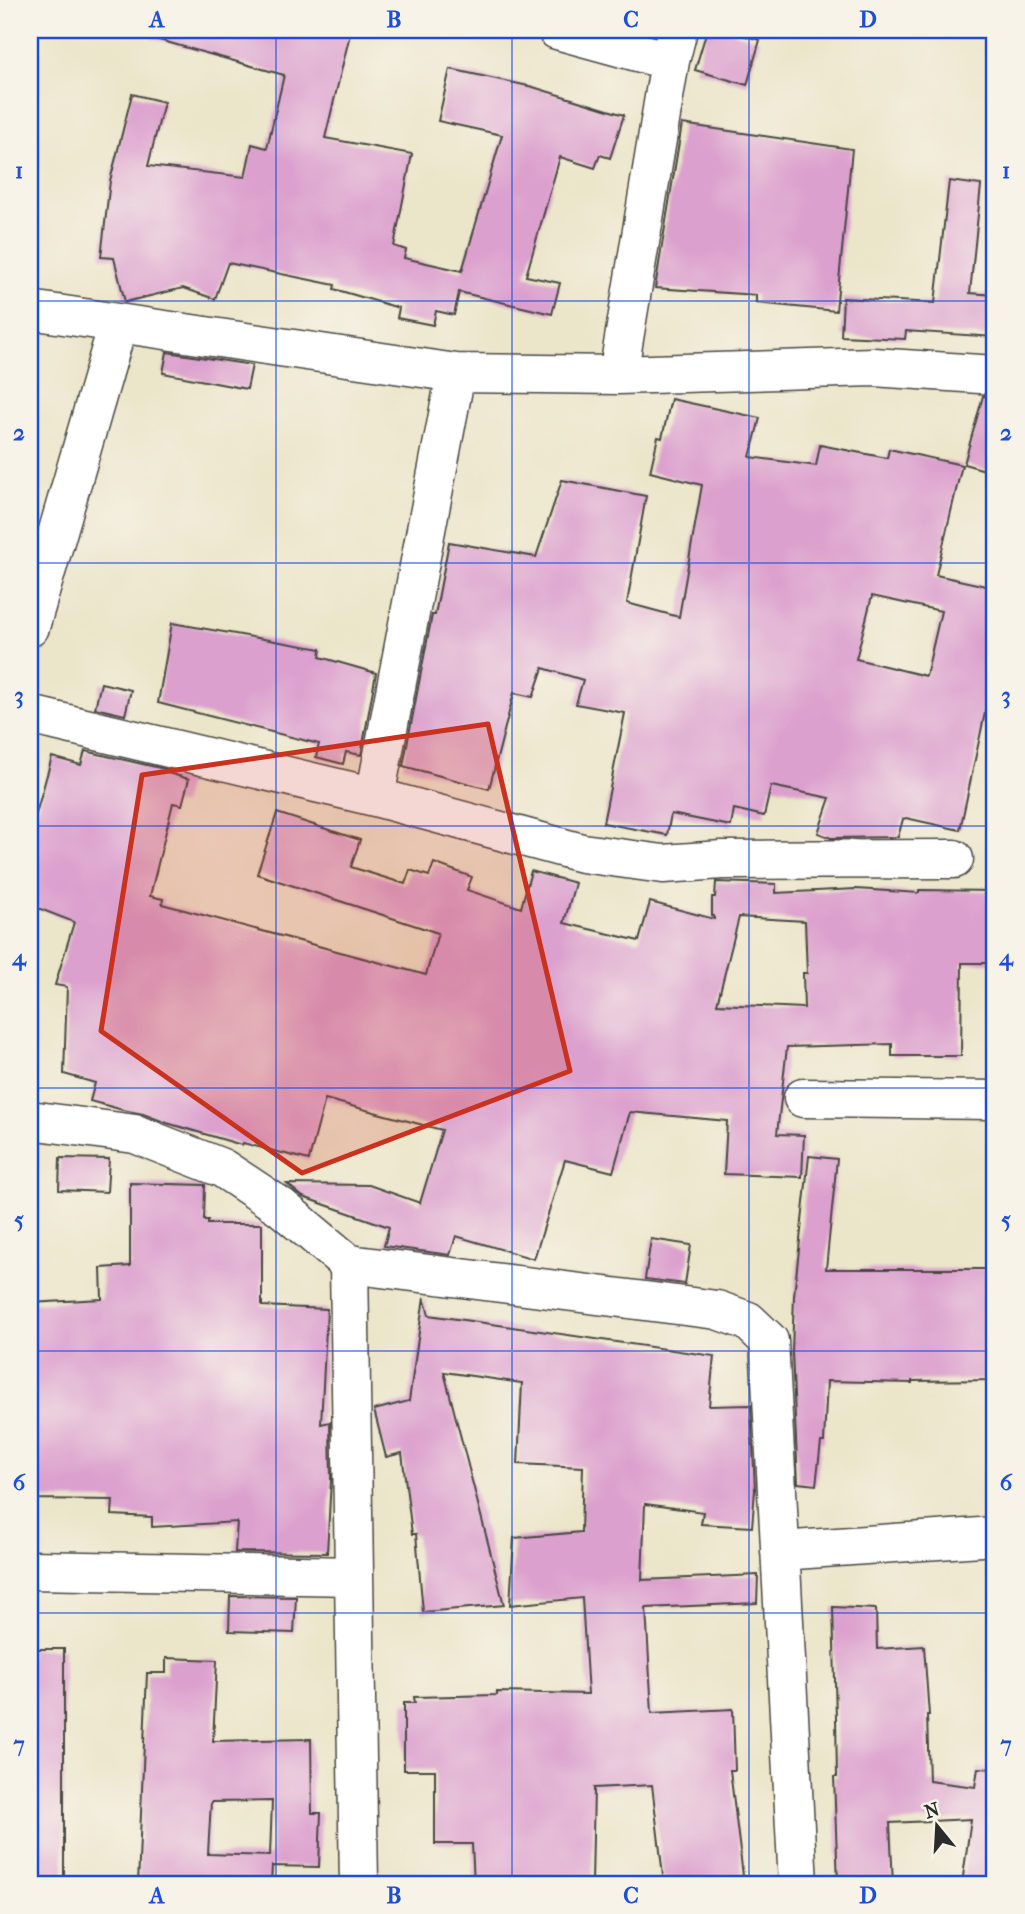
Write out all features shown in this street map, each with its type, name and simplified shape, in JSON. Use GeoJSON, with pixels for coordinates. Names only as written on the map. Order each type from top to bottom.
{"type":"FeatureCollection","features":[{"type":"Feature","properties":{"kind":"street"},"geometry":{"type":"LineString","coordinates":[[557,30],[674,46],[618,375]]}},
{"type":"Feature","properties":{"kind":"street"},"geometry":{"type":"LineString","coordinates":[[30,310],[456,373],[618,375],[873,366],[995,375]]}},
{"type":"Feature","properties":{"kind":"street"},"geometry":{"type":"LineString","coordinates":[[30,627],[118,324]]}},
{"type":"Feature","properties":{"kind":"street"},"geometry":{"type":"LineString","coordinates":[[375,797],[456,373]]}},
{"type":"Feature","properties":{"kind":"street"},"geometry":{"type":"LineString","coordinates":[[30,715],[375,797],[582,853],[663,864],[722,860],[954,859]]}},
{"type":"Feature","properties":{"kind":"street"},"geometry":{"type":"LineString","coordinates":[[803,1098],[995,1100]]}},
{"type":"Feature","properties":{"kind":"street"},"geometry":{"type":"LineString","coordinates":[[30,1120],[135,1134],[222,1168],[281,1207],[349,1264],[717,1310],[748,1321],[769,1341],[797,1884]]}},
{"type":"Feature","properties":{"kind":"street"},"geometry":{"type":"LineString","coordinates":[[349,1264],[359,1884]]}},
{"type":"Feature","properties":{"kind":"street"},"geometry":{"type":"LineString","coordinates":[[780,1551],[995,1536]]}},
{"type":"Feature","properties":{"kind":"street"},"geometry":{"type":"LineString","coordinates":[[30,1570],[354,1576]]}},
{"type":"Feature","properties":{"kind":"highlighted area"},"geometry":{"type":"Polygon","coordinates":[[[488,724],[570,1071],[302,1173],[101,1031],[142,775],[488,724]]]}},
{"type":"Feature","properties":{"kind":"building"},"geometry":{"type":"Polygon","coordinates":[[[153,30],[351,30],[325,138],[412,154],[394,246],[406,250],[404,258],[462,271],[502,135],[438,121],[450,69],[533,87],[624,115],[610,158],[600,155],[595,168],[560,157],[526,276],[560,283],[552,314],[459,292],[454,315],[436,311],[433,325],[397,318],[399,308],[334,289],[335,285],[228,263],[215,299],[183,288],[125,302],[114,258],[101,257],[110,181],[132,94],[164,102],[148,166],[245,177],[252,144],[267,148],[284,75],[152,38],[153,30]]]}},
{"type":"Feature","properties":{"kind":"building"},"geometry":{"type":"Polygon","coordinates":[[[707,30],[724,30],[760,40],[747,85],[695,70],[707,30]]]}},
{"type":"Feature","properties":{"kind":"building"},"geometry":{"type":"Polygon","coordinates":[[[682,124],[852,149],[836,311],[756,303],[756,295],[655,288],[682,124]]]}},
{"type":"Feature","properties":{"kind":"building"},"geometry":{"type":"Polygon","coordinates":[[[949,181],[981,185],[970,293],[995,295],[995,337],[906,331],[905,339],[841,336],[843,298],[935,303],[949,181]]]}},
{"type":"Feature","properties":{"kind":"building"},"geometry":{"type":"Polygon","coordinates":[[[167,352],[252,365],[247,389],[163,373],[167,352]]]}},
{"type":"Feature","properties":{"kind":"building"},"geometry":{"type":"Polygon","coordinates":[[[983,396],[995,397],[995,473],[964,464],[983,396]]]}},
{"type":"Feature","properties":{"kind":"building"},"geometry":{"type":"Polygon","coordinates":[[[671,399],[760,418],[750,457],[816,466],[820,445],[887,458],[889,449],[962,465],[936,575],[995,588],[995,709],[986,708],[960,830],[906,818],[903,819],[898,837],[831,838],[818,833],[830,798],[771,786],[764,816],[734,809],[731,826],[671,814],[667,835],[603,823],[625,713],[576,704],[583,680],[543,668],[533,697],[514,693],[489,789],[403,766],[449,542],[536,557],[562,480],[646,496],[627,603],[679,617],[702,485],[650,472],[658,437],[662,438],[671,399]],[[872,596],[856,659],[926,676],[941,611],[872,596]]]}},
{"type":"Feature","properties":{"kind":"building"},"geometry":{"type":"Polygon","coordinates":[[[172,623],[321,649],[320,657],[376,673],[361,755],[346,752],[343,764],[316,757],[319,744],[158,703],[172,623]]]}},
{"type":"Feature","properties":{"kind":"building"},"geometry":{"type":"Polygon","coordinates":[[[101,683],[131,690],[125,715],[95,708],[101,683]]]}},
{"type":"Feature","properties":{"kind":"building"},"geometry":{"type":"Polygon","coordinates":[[[85,751],[169,770],[168,773],[189,779],[182,805],[173,803],[150,896],[163,899],[162,904],[426,975],[438,933],[257,874],[277,813],[360,840],[351,867],[405,884],[410,870],[429,876],[434,863],[472,877],[467,890],[521,908],[531,871],[575,883],[564,923],[639,941],[650,902],[714,919],[712,897],[715,897],[716,882],[776,884],[776,893],[856,889],[919,893],[919,890],[995,891],[995,963],[962,963],[961,1056],[892,1056],[892,1044],[787,1047],[777,1134],[804,1135],[802,1177],[724,1174],[727,1121],[630,1112],[613,1172],[565,1160],[534,1259],[456,1236],[450,1255],[384,1246],[389,1227],[303,1197],[287,1184],[369,1185],[420,1203],[442,1130],[325,1099],[309,1160],[243,1143],[242,1145],[143,1114],[90,1101],[95,1083],[64,1074],[67,987],[55,985],[74,922],[30,905],[30,835],[52,757],[81,765],[85,751]],[[739,917],[717,1004],[804,1008],[803,973],[807,973],[805,921],[739,917]]]}},
{"type":"Feature","properties":{"kind":"building"},"geometry":{"type":"Polygon","coordinates":[[[809,1156],[837,1159],[826,1269],[995,1269],[995,1380],[912,1383],[827,1381],[824,1442],[821,1442],[816,1485],[798,1483],[792,1352],[794,1296],[809,1156]]]}},
{"type":"Feature","properties":{"kind":"building"},"geometry":{"type":"Polygon","coordinates":[[[60,1158],[109,1159],[107,1192],[59,1190],[60,1158]]]}},
{"type":"Feature","properties":{"kind":"building"},"geometry":{"type":"Polygon","coordinates":[[[130,1183],[205,1185],[204,1220],[208,1220],[208,1224],[262,1224],[262,1306],[327,1309],[321,1424],[330,1422],[331,1479],[327,1553],[235,1552],[237,1522],[152,1527],[152,1517],[112,1515],[113,1500],[30,1499],[30,1303],[102,1299],[101,1268],[130,1266],[130,1183]]]}},
{"type":"Feature","properties":{"kind":"building"},"geometry":{"type":"Polygon","coordinates":[[[651,1239],[691,1245],[685,1284],[645,1279],[651,1239]]]}},
{"type":"Feature","properties":{"kind":"building"},"geometry":{"type":"Polygon","coordinates":[[[424,1297],[429,1315],[714,1356],[709,1406],[751,1405],[755,1490],[752,1527],[701,1524],[703,1512],[645,1504],[642,1580],[758,1575],[757,1603],[646,1608],[652,1713],[733,1709],[735,1770],[730,1770],[744,1884],[664,1884],[652,1785],[594,1788],[592,1884],[474,1884],[472,1844],[435,1844],[435,1770],[404,1770],[404,1703],[415,1703],[414,1697],[497,1695],[497,1692],[588,1694],[582,1598],[510,1605],[514,1538],[581,1532],[583,1467],[518,1464],[522,1383],[444,1372],[504,1605],[423,1612],[416,1534],[412,1534],[402,1453],[386,1457],[374,1410],[409,1401],[424,1297]]]}},
{"type":"Feature","properties":{"kind":"building"},"geometry":{"type":"Polygon","coordinates":[[[230,1596],[296,1597],[294,1633],[229,1631],[230,1596]]]}},
{"type":"Feature","properties":{"kind":"building"},"geometry":{"type":"Polygon","coordinates":[[[833,1607],[876,1609],[877,1649],[924,1646],[929,1715],[929,1781],[975,1787],[978,1768],[995,1769],[995,1884],[962,1884],[971,1819],[890,1823],[893,1884],[838,1884],[833,1607]]]}},
{"type":"Feature","properties":{"kind":"building"},"geometry":{"type":"Polygon","coordinates":[[[30,1649],[64,1649],[64,1884],[30,1884],[30,1649]]]}},
{"type":"Feature","properties":{"kind":"building"},"geometry":{"type":"Polygon","coordinates":[[[166,1658],[217,1660],[213,1741],[311,1739],[312,1813],[321,1813],[319,1867],[272,1866],[271,1884],[138,1884],[147,1673],[166,1673],[166,1658]],[[272,1801],[211,1802],[208,1854],[270,1856],[272,1801]]]}}]}
